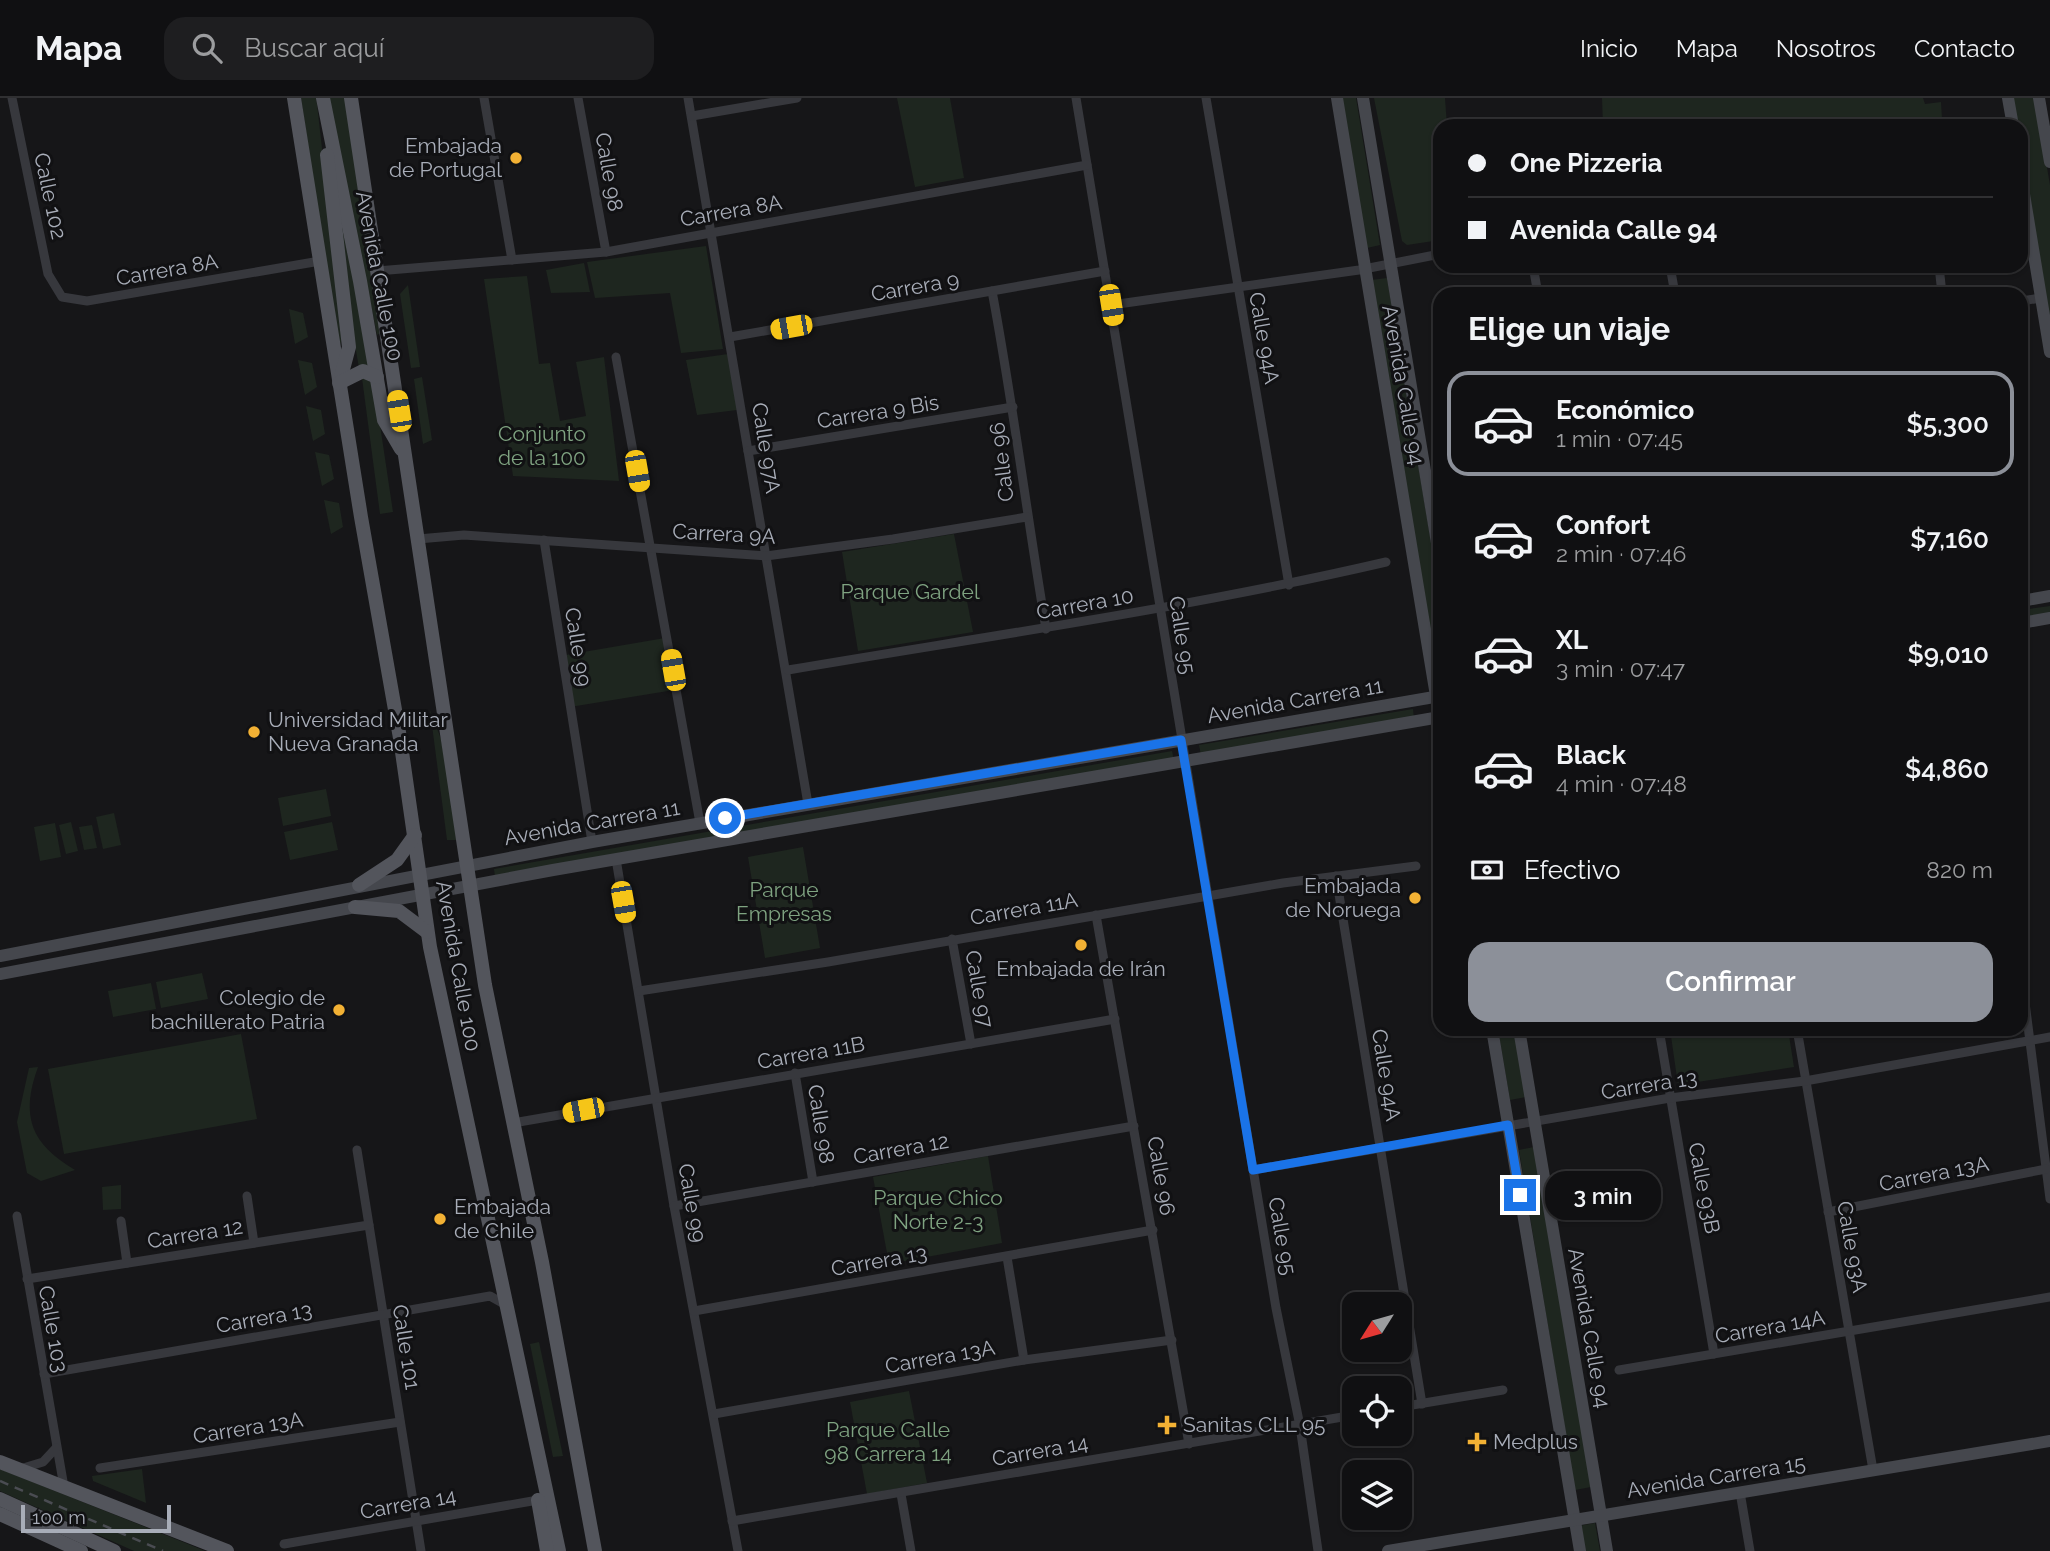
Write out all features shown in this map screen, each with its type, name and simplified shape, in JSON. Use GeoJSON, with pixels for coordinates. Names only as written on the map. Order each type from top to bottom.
{"type":"FeatureCollection","features":[{"type":"Feature","properties":{"kind":"main road","name":"Avenida Calle 100"},"geometry":{"type":"LineString","coordinates":[[294,98],[415,835],[427,932],[500,1298],[533,1420],[559,1551]]}},
{"type":"Feature","properties":{"kind":"main road","name":"Avenida Calle 100"},"geometry":{"type":"LineString","coordinates":[[323,98],[349,347],[340,383]]}},
{"type":"Feature","properties":{"kind":"main road","name":"Avenida Calle 100"},"geometry":{"type":"LineString","coordinates":[[323,98],[384,420],[406,456]]}},
{"type":"Feature","properties":{"kind":"main road","name":"Avenida Calle 100"},"geometry":{"type":"LineString","coordinates":[[351,98],[485,985],[542,1262],[595,1551]]}},
{"type":"Feature","properties":{"kind":"main road","name":"Avenida Calle 94"},"geometry":{"type":"LineString","coordinates":[[1337,98],[1433,668]]}},
{"type":"Feature","properties":{"kind":"main road","name":"Avenida Calle 94"},"geometry":{"type":"LineString","coordinates":[[1363,98],[1433,518]]}},
{"type":"Feature","properties":{"kind":"main road"},"geometry":{"type":"LineString","coordinates":[[2008,98],[2012,119]]}},
{"type":"Feature","properties":{"kind":"main road"},"geometry":{"type":"LineString","coordinates":[[2039,98],[2050,162]]}},
{"type":"Feature","properties":{"kind":"main road"},"geometry":{"type":"LineString","coordinates":[[2028,219],[2050,352]]}},
{"type":"Feature","properties":{"kind":"main road"},"geometry":{"type":"LineString","coordinates":[[371,344],[392,366]]}},
{"type":"Feature","properties":{"kind":"main road"},"geometry":{"type":"LineString","coordinates":[[340,383],[363,371],[377,377]]}},
{"type":"Feature","properties":{"kind":"main road"},"geometry":{"type":"LineString","coordinates":[[2028,600],[2050,596]]}},
{"type":"Feature","properties":{"kind":"main road"},"geometry":{"type":"LineString","coordinates":[[2028,622],[2050,618]]}},
{"type":"Feature","properties":{"kind":"main road","name":"Avenida Carrera 11"},"geometry":{"type":"LineString","coordinates":[[0,956],[592,842],[1433,698]]}},
{"type":"Feature","properties":{"kind":"main road","name":"Avenida Carrera 11"},"geometry":{"type":"LineString","coordinates":[[0,974],[616,859],[1433,719]]}},
{"type":"Feature","properties":{"kind":"main road"},"geometry":{"type":"LineString","coordinates":[[359,886],[397,860],[415,835]]}},
{"type":"Feature","properties":{"kind":"main road"},"geometry":{"type":"LineString","coordinates":[[355,907],[399,911],[427,932]]}},
{"type":"Feature","properties":{"kind":"main road"},"geometry":{"type":"LineString","coordinates":[[1493,1036],[1580,1551]]}},
{"type":"Feature","properties":{"kind":"main road","name":"Avenida Calle 94"},"geometry":{"type":"LineString","coordinates":[[1520,1036],[1607,1551]]}},
{"type":"Feature","properties":{"kind":"main road"},"geometry":{"type":"LineString","coordinates":[[542,1262],[583,1440],[605,1551]]}},
{"type":"Feature","properties":{"kind":"main road","name":"Avenida Carrera 15"},"geometry":{"type":"LineString","coordinates":[[1388,1551],[2050,1441]]}},
{"type":"Feature","properties":{"kind":"main road"},"geometry":{"type":"LineString","coordinates":[[0,1462],[227,1551]]}},
{"type":"Feature","properties":{"kind":"main road"},"geometry":{"type":"LineString","coordinates":[[0,1499],[114,1551]]}},
{"type":"Feature","properties":{"kind":"main road"},"geometry":{"type":"LineString","coordinates":[[538,1500],[547,1551]]}},
{"type":"Feature","properties":{"kind":"main road"},"geometry":{"type":"LineString","coordinates":[[0,1514],[67,1548],[81,1551]]}},
{"type":"Feature","properties":{"kind":"street","name":"Calle 102"},"geometry":{"type":"LineString","coordinates":[[12,98],[48,274],[62,297]]}},
{"type":"Feature","properties":{"kind":"street"},"geometry":{"type":"LineString","coordinates":[[484,98],[512,260]]}},
{"type":"Feature","properties":{"kind":"street","name":"Calle 98"},"geometry":{"type":"LineString","coordinates":[[578,98],[606,252]]}},
{"type":"Feature","properties":{"kind":"street","name":"Calle 97A"},"geometry":{"type":"LineString","coordinates":[[688,98],[788,670],[808,804]]}},
{"type":"Feature","properties":{"kind":"street"},"geometry":{"type":"LineString","coordinates":[[692,116],[797,98]]}},
{"type":"Feature","properties":{"kind":"street","name":"Calle 95"},"geometry":{"type":"LineString","coordinates":[[1076,98],[1253,1170],[1300,1426],[1318,1551]]}},
{"type":"Feature","properties":{"kind":"street","name":"Calle 94A"},"geometry":{"type":"LineString","coordinates":[[1206,98],[1289,585]]}},
{"type":"Feature","properties":{"kind":"street","name":"Carrera 8A"},"geometry":{"type":"LineString","coordinates":[[377,271],[606,252],[1087,165]]}},
{"type":"Feature","properties":{"kind":"street"},"geometry":{"type":"LineString","coordinates":[[1111,305],[1238,288],[1433,255]]}},
{"type":"Feature","properties":{"kind":"street","name":"Carrera 8A"},"geometry":{"type":"LineString","coordinates":[[62,297],[87,301],[320,261]]}},
{"type":"Feature","properties":{"kind":"street","name":"Carrera 9"},"geometry":{"type":"LineString","coordinates":[[730,337],[1105,271]]}},
{"type":"Feature","properties":{"kind":"street","name":"Calle 96"},"geometry":{"type":"LineString","coordinates":[[992,291],[1013,407],[1027,517],[1046,629]]}},
{"type":"Feature","properties":{"kind":"street"},"geometry":{"type":"LineString","coordinates":[[2028,300],[2041,298]]}},
{"type":"Feature","properties":{"kind":"street"},"geometry":{"type":"LineString","coordinates":[[616,357],[700,823]]}},
{"type":"Feature","properties":{"kind":"street","name":"Carrera 9 Bis"},"geometry":{"type":"LineString","coordinates":[[748,451],[1013,407]]}},
{"type":"Feature","properties":{"kind":"street","name":"Carrera 9A"},"geometry":{"type":"LineString","coordinates":[[418,540],[464,535],[766,556],[893,540],[1027,517]]}},
{"type":"Feature","properties":{"kind":"street","name":"Calle 99"},"geometry":{"type":"LineString","coordinates":[[544,540],[592,842]]}},
{"type":"Feature","properties":{"kind":"street","name":"Carrera 10"},"geometry":{"type":"LineString","coordinates":[[788,670],[1046,629],[1289,585],[1386,562]]}},
{"type":"Feature","properties":{"kind":"street","name":"Calle 99"},"geometry":{"type":"LineString","coordinates":[[616,859],[674,1206],[738,1551]]}},
{"type":"Feature","properties":{"kind":"street","name":"Carrera 11A"},"geometry":{"type":"LineString","coordinates":[[639,991],[1336,876],[1416,866]]}},
{"type":"Feature","properties":{"kind":"street","name":"Calle 94A"},"geometry":{"type":"LineString","coordinates":[[1336,876],[1422,1404]]}},
{"type":"Feature","properties":{"kind":"street","name":"Calle 96"},"geometry":{"type":"LineString","coordinates":[[1096,915],[1189,1444]]}},
{"type":"Feature","properties":{"kind":"street","name":"Calle 97"},"geometry":{"type":"LineString","coordinates":[[952,939],[971,1044]]}},
{"type":"Feature","properties":{"kind":"street","name":"Carrera 11B"},"geometry":{"type":"LineString","coordinates":[[513,1123],[656,1096],[1115,1019]]}},
{"type":"Feature","properties":{"kind":"street"},"geometry":{"type":"LineString","coordinates":[[2028,1025],[2050,1199]]}},
{"type":"Feature","properties":{"kind":"street","name":"Calle 93B"},"geometry":{"type":"LineString","coordinates":[[1660,1036],[1714,1354]]}},
{"type":"Feature","properties":{"kind":"street","name":"Calle 93A"},"geometry":{"type":"LineString","coordinates":[[1798,1036],[1873,1470]]}},
{"type":"Feature","properties":{"kind":"street","name":"Carrera 13"},"geometry":{"type":"LineString","coordinates":[[1253,1170],[1670,1098],[1805,1081],[2050,1037]]}},
{"type":"Feature","properties":{"kind":"street","name":"Calle 98"},"geometry":{"type":"LineString","coordinates":[[795,1073],[813,1182]]}},
{"type":"Feature","properties":{"kind":"street","name":"Carrera 12"},"geometry":{"type":"LineString","coordinates":[[674,1206],[1134,1126]]}},
{"type":"Feature","properties":{"kind":"street","name":"Calle 101"},"geometry":{"type":"LineString","coordinates":[[357,1150],[421,1551]]}},
{"type":"Feature","properties":{"kind":"street","name":"Carrera 13A"},"geometry":{"type":"LineString","coordinates":[[1828,1212],[2046,1170]]}},
{"type":"Feature","properties":{"kind":"street"},"geometry":{"type":"LineString","coordinates":[[247,1196],[254,1243]]}},
{"type":"Feature","properties":{"kind":"street","name":"Calle 103"},"geometry":{"type":"LineString","coordinates":[[17,1216],[65,1487]]}},
{"type":"Feature","properties":{"kind":"street"},"geometry":{"type":"LineString","coordinates":[[121,1221],[127,1263]]}},
{"type":"Feature","properties":{"kind":"street","name":"Carrera 12"},"geometry":{"type":"LineString","coordinates":[[27,1279],[369,1225]]}},
{"type":"Feature","properties":{"kind":"street","name":"Carrera 13"},"geometry":{"type":"LineString","coordinates":[[694,1311],[1153,1230]]}},
{"type":"Feature","properties":{"kind":"street"},"geometry":{"type":"LineString","coordinates":[[1007,1257],[1024,1360]]}},
{"type":"Feature","properties":{"kind":"street","name":"Carrera 14A"},"geometry":{"type":"LineString","coordinates":[[1619,1370],[2050,1297]]}},
{"type":"Feature","properties":{"kind":"street","name":"Carrera 13"},"geometry":{"type":"LineString","coordinates":[[44,1374],[383,1314],[500,1298]]}},
{"type":"Feature","properties":{"kind":"street","name":"Carrera 13A"},"geometry":{"type":"LineString","coordinates":[[714,1414],[1024,1360],[1172,1340]]}},
{"type":"Feature","properties":{"kind":"street"},"geometry":{"type":"LineString","coordinates":[[1412,1405],[1503,1390]]}},
{"type":"Feature","properties":{"kind":"street","name":"Carrera 14"},"geometry":{"type":"LineString","coordinates":[[732,1521],[1342,1417]]}},
{"type":"Feature","properties":{"kind":"street","name":"Carrera 13A"},"geometry":{"type":"LineString","coordinates":[[100,1468],[400,1422]]}},
{"type":"Feature","properties":{"kind":"street"},"geometry":{"type":"LineString","coordinates":[[18,1469],[43,1462],[56,1448]]}},
{"type":"Feature","properties":{"kind":"street"},"geometry":{"type":"LineString","coordinates":[[1740,1492],[1750,1551]]}},
{"type":"Feature","properties":{"kind":"street"},"geometry":{"type":"LineString","coordinates":[[901,1494],[911,1551]]}},
{"type":"Feature","properties":{"kind":"street","name":"Carrera 14"},"geometry":{"type":"LineString","coordinates":[[284,1544],[538,1500]]}},
{"type":"Feature","properties":{"kind":"green space"},"geometry":{"type":"Polygon","coordinates":[[[301,98],[316,98],[317,104],[343,335],[339,349],[301,98]]]}},
{"type":"Feature","properties":{"kind":"green space"},"geometry":{"type":"Polygon","coordinates":[[[329,98],[347,98],[380,333],[377,335],[329,98]]]}},
{"type":"Feature","properties":{"kind":"green space"},"geometry":{"type":"Polygon","coordinates":[[[897,98],[950,98],[964,178],[915,187],[897,98]]]}},
{"type":"Feature","properties":{"kind":"green space"},"geometry":{"type":"Polygon","coordinates":[[[1342,98],[1356,98],[1380,245],[1367,248],[1342,98]]]}},
{"type":"Feature","properties":{"kind":"green space"},"geometry":{"type":"Polygon","coordinates":[[[1374,98],[1445,98],[1446,119],[1433,119],[1433,241],[1407,245],[1402,241],[1374,98]]]}},
{"type":"Feature","properties":{"kind":"green space"},"geometry":{"type":"Polygon","coordinates":[[[1602,98],[1923,98],[1925,104],[1941,102],[1942,119],[1603,119],[1602,98]]]}},
{"type":"Feature","properties":{"kind":"green space"},"geometry":{"type":"Polygon","coordinates":[[[2013,98],[2035,98],[2050,185],[2050,323],[2028,189],[2028,119],[2017,119],[2013,98]]]}},
{"type":"Feature","properties":{"kind":"green space"},"geometry":{"type":"Polygon","coordinates":[[[336,186],[372,368],[359,368],[350,316],[336,186]]]}},
{"type":"Feature","properties":{"kind":"green space"},"geometry":{"type":"Polygon","coordinates":[[[706,246],[723,349],[681,353],[670,293],[595,298],[587,262],[706,246]]]}},
{"type":"Feature","properties":{"kind":"green space"},"geometry":{"type":"Polygon","coordinates":[[[584,263],[590,292],[551,293],[546,270],[584,263]]]}},
{"type":"Feature","properties":{"kind":"green space","name":"Conjunto de la 100"},"geometry":{"type":"Polygon","coordinates":[[[527,276],[539,364],[550,363],[560,421],[586,416],[576,362],[604,357],[619,481],[513,476],[484,279],[527,276]]]}},
{"type":"Feature","properties":{"kind":"green space"},"geometry":{"type":"Polygon","coordinates":[[[1387,278],[1433,554],[1433,648],[1371,280],[1387,278]]]}},
{"type":"Feature","properties":{"kind":"green space"},"geometry":{"type":"Polygon","coordinates":[[[408,285],[420,367],[411,368],[400,294],[408,285]]]}},
{"type":"Feature","properties":{"kind":"green space"},"geometry":{"type":"Polygon","coordinates":[[[289,309],[303,313],[308,337],[295,344],[289,309]]]}},
{"type":"Feature","properties":{"kind":"green space"},"geometry":{"type":"Polygon","coordinates":[[[728,354],[737,410],[697,415],[686,360],[728,354]]]}},
{"type":"Feature","properties":{"kind":"green space"},"geometry":{"type":"Polygon","coordinates":[[[298,360],[312,363],[317,387],[305,395],[298,360]]]}},
{"type":"Feature","properties":{"kind":"green space"},"geometry":{"type":"Polygon","coordinates":[[[422,377],[432,440],[423,444],[414,379],[422,377]]]}},
{"type":"Feature","properties":{"kind":"green space"},"geometry":{"type":"Polygon","coordinates":[[[362,378],[373,378],[393,512],[380,514],[362,378]]]}},
{"type":"Feature","properties":{"kind":"green space"},"geometry":{"type":"Polygon","coordinates":[[[306,406],[321,410],[325,434],[313,441],[306,406]]]}},
{"type":"Feature","properties":{"kind":"green space"},"geometry":{"type":"Polygon","coordinates":[[[315,452],[329,455],[334,479],[322,486],[315,452]]]}},
{"type":"Feature","properties":{"kind":"green space"},"geometry":{"type":"Polygon","coordinates":[[[324,500],[339,503],[343,527],[331,534],[324,500]]]}},
{"type":"Feature","properties":{"kind":"green space","name":"Parque Gardel"},"geometry":{"type":"Polygon","coordinates":[[[954,534],[973,632],[858,651],[842,552],[954,534]]]}},
{"type":"Feature","properties":{"kind":"green space"},"geometry":{"type":"Polygon","coordinates":[[[2050,606],[2050,614],[2028,617],[2028,609],[2050,606]]]}},
{"type":"Feature","properties":{"kind":"green space"},"geometry":{"type":"Polygon","coordinates":[[[665,638],[674,690],[570,707],[560,656],[665,638]]]}},
{"type":"Feature","properties":{"kind":"green space"},"geometry":{"type":"Polygon","coordinates":[[[1413,709],[1414,719],[1201,755],[1199,745],[1413,709]]]}},
{"type":"Feature","properties":{"kind":"green space"},"geometry":{"type":"Polygon","coordinates":[[[430,710],[441,739],[458,840],[447,840],[430,710]]]}},
{"type":"Feature","properties":{"kind":"green space"},"geometry":{"type":"Polygon","coordinates":[[[1172,751],[1174,760],[495,877],[494,869],[1172,751]]]}},
{"type":"Feature","properties":{"kind":"green space"},"geometry":{"type":"Polygon","coordinates":[[[326,789],[331,816],[283,826],[278,798],[326,789]]]}},
{"type":"Feature","properties":{"kind":"green space"},"geometry":{"type":"Polygon","coordinates":[[[114,813],[121,845],[103,849],[96,817],[114,813]]]}},
{"type":"Feature","properties":{"kind":"green space"},"geometry":{"type":"Polygon","coordinates":[[[71,822],[78,851],[66,854],[59,825],[71,822]]]}},
{"type":"Feature","properties":{"kind":"green space"},"geometry":{"type":"Polygon","coordinates":[[[332,822],[338,850],[290,860],[284,832],[332,822]]]}},
{"type":"Feature","properties":{"kind":"green space"},"geometry":{"type":"Polygon","coordinates":[[[55,823],[61,857],[40,861],[34,827],[55,823]]]}},
{"type":"Feature","properties":{"kind":"green space"},"geometry":{"type":"Polygon","coordinates":[[[92,825],[97,848],[84,850],[79,827],[92,825]]]}},
{"type":"Feature","properties":{"kind":"green space","name":"Parque Empresas"},"geometry":{"type":"Polygon","coordinates":[[[803,847],[820,948],[765,958],[748,857],[803,847]]]}},
{"type":"Feature","properties":{"kind":"green space"},"geometry":{"type":"Polygon","coordinates":[[[202,973],[208,999],[161,1008],[156,982],[202,973]]]}},
{"type":"Feature","properties":{"kind":"green space"},"geometry":{"type":"Polygon","coordinates":[[[151,983],[156,1009],[113,1017],[108,991],[151,983]]]}},
{"type":"Feature","properties":{"kind":"green space"},"geometry":{"type":"Polygon","coordinates":[[[241,1034],[257,1119],[64,1154],[48,1069],[241,1034]]]}},
{"type":"Feature","properties":{"kind":"green space"},"geometry":{"type":"Polygon","coordinates":[[[1499,1036],[1515,1036],[1526,1097],[1510,1100],[1499,1036]]]}},
{"type":"Feature","properties":{"kind":"green space"},"geometry":{"type":"Polygon","coordinates":[[[1671,1036],[1789,1036],[1794,1067],[1678,1085],[1671,1036]]]}},
{"type":"Feature","properties":{"kind":"green space"},"geometry":{"type":"Polygon","coordinates":[[[38,1067],[30,1100],[33,1127],[48,1150],[75,1170],[41,1181],[27,1173],[17,1122],[29,1068],[38,1067]]]}},
{"type":"Feature","properties":{"kind":"green space"},"geometry":{"type":"Polygon","coordinates":[[[1534,1147],[1591,1487],[1575,1490],[1519,1150],[1534,1147]]]}},
{"type":"Feature","properties":{"kind":"green space","name":"Parque Chico Norte 2-3"},"geometry":{"type":"Polygon","coordinates":[[[988,1156],[1002,1243],[889,1264],[873,1177],[988,1156]]]}},
{"type":"Feature","properties":{"kind":"green space"},"geometry":{"type":"Polygon","coordinates":[[[121,1185],[121,1209],[103,1210],[102,1187],[121,1185]]]}},
{"type":"Feature","properties":{"kind":"green space"},"geometry":{"type":"Polygon","coordinates":[[[539,1342],[563,1456],[553,1457],[530,1344],[539,1342]]]}},
{"type":"Feature","properties":{"kind":"green space","name":"Parque Calle 98 Carrera 14"},"geometry":{"type":"Polygon","coordinates":[[[909,1391],[927,1483],[867,1494],[850,1402],[909,1391]]]}},
{"type":"Feature","properties":{"kind":"green space"},"geometry":{"type":"Polygon","coordinates":[[[0,1469],[205,1551],[134,1551],[0,1491],[0,1469]]]}},
{"type":"Feature","properties":{"kind":"green space"},"geometry":{"type":"Polygon","coordinates":[[[142,1469],[146,1503],[93,1481],[92,1476],[142,1469]]]}},
{"type":"Feature","properties":{"kind":"green space"},"geometry":{"type":"Polygon","coordinates":[[[1595,1523],[1600,1551],[1584,1551],[1579,1526],[1595,1523]]]}},
{"type":"Feature","properties":{"kind":"railway"},"geometry":{"type":"LineString","coordinates":[[0,1481],[163,1551]]}},
{"type":"Feature","properties":{"kind":"place","name":"Embajada de Portugal"},"geometry":{"type":"Point","coordinates":[516,158]}},
{"type":"Feature","properties":{"kind":"place","name":"Universidad Militar Nueva Granada"},"geometry":{"type":"Point","coordinates":[254,732]}},
{"type":"Feature","properties":{"kind":"place","name":"Embajada de Noruega"},"geometry":{"type":"Point","coordinates":[1415,898]}},
{"type":"Feature","properties":{"kind":"place","name":"Embajada de Irán"},"geometry":{"type":"Point","coordinates":[1081,945]}},
{"type":"Feature","properties":{"kind":"place","name":"Colegio de bachillerato Patria"},"geometry":{"type":"Point","coordinates":[339,1010]}},
{"type":"Feature","properties":{"kind":"place","name":"Embajada de Chile"},"geometry":{"type":"Point","coordinates":[440,1219]}},
{"type":"Feature","properties":{"kind":"place","name":"Sanitas CLL 95"},"geometry":{"type":"Point","coordinates":[1167,1425]}},
{"type":"Feature","properties":{"kind":"place","name":"Medplus"},"geometry":{"type":"Point","coordinates":[1477,1442]}},
{"type":"Feature","properties":{"kind":"route"},"geometry":{"type":"LineString","coordinates":[[725,818],[1181,740],[1253,1170],[1508,1125],[1520,1195]]}}]}
